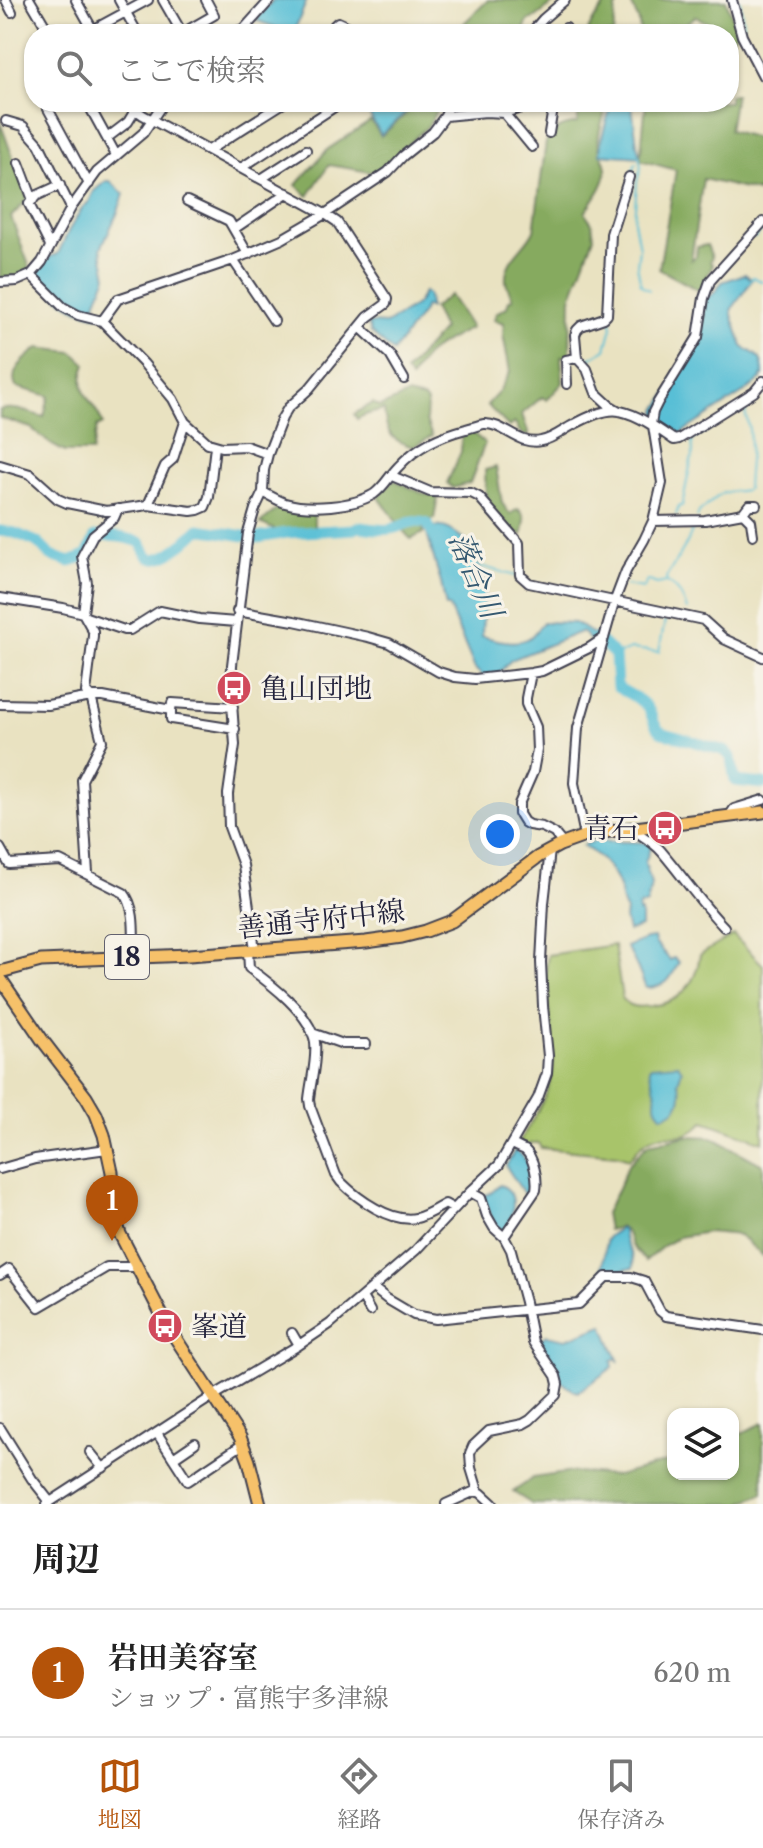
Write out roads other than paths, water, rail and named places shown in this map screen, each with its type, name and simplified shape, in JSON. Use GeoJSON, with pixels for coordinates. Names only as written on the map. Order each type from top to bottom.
{"type":"FeatureCollection","features":[{"type":"Feature","properties":{"kind":"main road","name":"善通寺府中線"},"geometry":{"type":"LineString","coordinates":[[0,975],[41,961],[252,951],[402,937],[440,926],[468,910],[513,874],[550,850],[585,836],[754,812]]}},
{"type":"Feature","properties":{"kind":"main road"},"geometry":{"type":"LineString","coordinates":[[0,975],[96,1114],[112,1172],[117,1225],[167,1325],[243,1444],[259,1503]]}},
{"type":"Feature","properties":{"kind":"street"},"geometry":{"type":"LineString","coordinates":[[6,0],[12,12]]}},
{"type":"Feature","properties":{"kind":"street"},"geometry":{"type":"LineString","coordinates":[[30,0],[44,24]]}},
{"type":"Feature","properties":{"kind":"street"},"geometry":{"type":"LineString","coordinates":[[76,0],[87,24]]}},
{"type":"Feature","properties":{"kind":"street"},"geometry":{"type":"LineString","coordinates":[[119,0],[133,24]]}},
{"type":"Feature","properties":{"kind":"street"},"geometry":{"type":"LineString","coordinates":[[105,24],[148,0]]}},
{"type":"Feature","properties":{"kind":"street"},"geometry":{"type":"LineString","coordinates":[[163,0],[176,24]]}},
{"type":"Feature","properties":{"kind":"street"},"geometry":{"type":"LineString","coordinates":[[198,24],[214,15],[206,0]]}},
{"type":"Feature","properties":{"kind":"street"},"geometry":{"type":"LineString","coordinates":[[248,24],[270,0]]}},
{"type":"Feature","properties":{"kind":"street"},"geometry":{"type":"LineString","coordinates":[[539,24],[565,0]]}},
{"type":"Feature","properties":{"kind":"street"},"geometry":{"type":"LineString","coordinates":[[732,0],[739,24]]}},
{"type":"Feature","properties":{"kind":"street"},"geometry":{"type":"LineString","coordinates":[[739,25],[763,76]]}},
{"type":"Feature","properties":{"kind":"street"},"geometry":{"type":"LineString","coordinates":[[50,112],[89,184]]}},
{"type":"Feature","properties":{"kind":"street"},"geometry":{"type":"LineString","coordinates":[[93,112],[116,155]]}},
{"type":"Feature","properties":{"kind":"street"},"geometry":{"type":"LineString","coordinates":[[107,138],[128,122],[133,112]]}},
{"type":"Feature","properties":{"kind":"street"},"geometry":{"type":"LineString","coordinates":[[144,112],[153,120],[337,222],[387,299],[386,304],[368,317],[309,389],[288,408],[268,454],[263,492],[245,544],[237,611],[232,677],[235,745],[228,794],[229,827],[243,865],[252,951],[249,968],[283,994],[312,1033],[315,1055],[310,1106],[336,1175],[383,1213],[393,1217],[418,1218],[445,1204],[454,1209]]}},
{"type":"Feature","properties":{"kind":"street"},"geometry":{"type":"LineString","coordinates":[[0,282],[17,281],[31,275],[89,184],[104,165],[143,133],[158,112]]}},
{"type":"Feature","properties":{"kind":"street"},"geometry":{"type":"LineString","coordinates":[[209,150],[269,112]]}},
{"type":"Feature","properties":{"kind":"street"},"geometry":{"type":"LineString","coordinates":[[241,168],[327,112]]}},
{"type":"Feature","properties":{"kind":"street"},"geometry":{"type":"LineString","coordinates":[[102,321],[118,299],[248,254],[325,214],[388,172],[433,132],[446,112]]}},
{"type":"Feature","properties":{"kind":"street"},"geometry":{"type":"LineString","coordinates":[[445,116],[508,112]]}},
{"type":"Feature","properties":{"kind":"street"},"geometry":{"type":"LineString","coordinates":[[549,133],[553,112]]}},
{"type":"Feature","properties":{"kind":"street"},"geometry":{"type":"LineString","coordinates":[[504,113],[532,147]]}},
{"type":"Feature","properties":{"kind":"street"},"geometry":{"type":"LineString","coordinates":[[6,121],[23,126],[39,144],[71,208]]}},
{"type":"Feature","properties":{"kind":"street"},"geometry":{"type":"LineString","coordinates":[[261,179],[306,150]]}},
{"type":"Feature","properties":{"kind":"street"},"geometry":{"type":"LineString","coordinates":[[19,163],[33,200]]}},
{"type":"Feature","properties":{"kind":"street"},"geometry":{"type":"LineString","coordinates":[[629,177],[611,234],[608,310],[604,318],[581,326],[575,335],[577,358],[587,369],[596,393],[609,405],[652,425],[674,440],[754,392],[763,381]]}},
{"type":"Feature","properties":{"kind":"street"},"geometry":{"type":"LineString","coordinates":[[50,246],[29,204],[36,196],[60,185]]}},
{"type":"Feature","properties":{"kind":"street"},"geometry":{"type":"LineString","coordinates":[[234,229],[287,193]]}},
{"type":"Feature","properties":{"kind":"street"},"geometry":{"type":"LineString","coordinates":[[187,201],[229,221],[248,254]]}},
{"type":"Feature","properties":{"kind":"street"},"geometry":{"type":"LineString","coordinates":[[585,836],[574,783],[578,728],[615,600],[626,571],[653,521],[662,483],[652,425],[653,412],[698,337],[710,281],[763,222]]}},
{"type":"Feature","properties":{"kind":"street"},"geometry":{"type":"LineString","coordinates":[[233,260],[274,321]]}},
{"type":"Feature","properties":{"kind":"street"},"geometry":{"type":"LineString","coordinates":[[31,275],[63,307],[78,315],[102,321],[173,399],[185,422],[208,443],[215,446],[246,446],[268,454]]}},
{"type":"Feature","properties":{"kind":"street"},"geometry":{"type":"LineString","coordinates":[[360,327],[390,355],[404,379]]}},
{"type":"Feature","properties":{"kind":"street"},"geometry":{"type":"LineString","coordinates":[[567,384],[566,360],[577,358]]}},
{"type":"Feature","properties":{"kind":"street"},"geometry":{"type":"LineString","coordinates":[[263,492],[290,504],[328,506],[360,501],[376,492],[404,460],[444,435],[484,424],[514,437],[537,442],[588,417],[619,411]]}},
{"type":"Feature","properties":{"kind":"street"},"geometry":{"type":"LineString","coordinates":[[148,505],[165,466],[173,459],[185,422]]}},
{"type":"Feature","properties":{"kind":"street"},"geometry":{"type":"LineString","coordinates":[[0,465],[30,474],[58,499],[67,503],[106,511],[148,505],[191,511],[205,507],[209,497],[215,446]]}},
{"type":"Feature","properties":{"kind":"street"},"geometry":{"type":"LineString","coordinates":[[392,476],[430,492],[471,493],[479,497],[519,543],[520,575],[529,583],[703,620],[724,639],[763,655]]}},
{"type":"Feature","properties":{"kind":"street"},"geometry":{"type":"LineString","coordinates":[[653,521],[705,520],[743,513],[749,505],[756,505]]}},
{"type":"Feature","properties":{"kind":"street"},"geometry":{"type":"LineString","coordinates":[[88,873],[82,780],[102,741],[91,697],[86,692],[93,636],[84,615],[87,583],[82,558],[93,535],[114,518],[118,509]]}},
{"type":"Feature","properties":{"kind":"street"},"geometry":{"type":"LineString","coordinates":[[743,513],[751,521],[753,535]]}},
{"type":"Feature","properties":{"kind":"street"},"geometry":{"type":"LineString","coordinates":[[0,598],[63,608],[124,630],[130,630],[160,611],[236,622]]}},
{"type":"Feature","properties":{"kind":"street"},"geometry":{"type":"LineString","coordinates":[[237,611],[389,643],[439,672],[475,679],[531,673],[601,642]]}},
{"type":"Feature","properties":{"kind":"street"},"geometry":{"type":"LineString","coordinates":[[531,673],[526,704],[536,727],[537,750],[533,772],[519,804],[519,814],[529,825],[554,833],[563,844]]}},
{"type":"Feature","properties":{"kind":"street"},"geometry":{"type":"LineString","coordinates":[[0,704],[48,705],[103,697],[171,710]]}},
{"type":"Feature","properties":{"kind":"street"},"geometry":{"type":"LineString","coordinates":[[233,707],[172,703],[171,719],[235,729]]}},
{"type":"Feature","properties":{"kind":"street"},"geometry":{"type":"LineString","coordinates":[[730,815],[734,809],[763,800]]}},
{"type":"Feature","properties":{"kind":"street"},"geometry":{"type":"LineString","coordinates":[[754,812],[763,821]]}},
{"type":"Feature","properties":{"kind":"street"},"geometry":{"type":"LineString","coordinates":[[632,828],[662,851],[724,927]]}},
{"type":"Feature","properties":{"kind":"street"},"geometry":{"type":"LineString","coordinates":[[0,848],[9,864],[60,861],[88,873],[128,898],[134,957]]}},
{"type":"Feature","properties":{"kind":"street"},"geometry":{"type":"LineString","coordinates":[[0,1428],[49,1503],[330,1324],[416,1250],[499,1165],[538,1098],[547,1073],[541,962],[550,850]]}},
{"type":"Feature","properties":{"kind":"street"},"geometry":{"type":"LineString","coordinates":[[312,1033],[343,1044],[366,1044]]}},
{"type":"Feature","properties":{"kind":"street"},"geometry":{"type":"LineString","coordinates":[[504,1237],[537,1184],[530,1157],[525,1150],[512,1144]]}},
{"type":"Feature","properties":{"kind":"street"},"geometry":{"type":"LineString","coordinates":[[0,1169],[35,1159],[107,1149]]}},
{"type":"Feature","properties":{"kind":"street"},"geometry":{"type":"LineString","coordinates":[[470,1192],[481,1198],[487,1216],[511,1250],[533,1342],[558,1384],[556,1395],[530,1420],[489,1431],[473,1446],[471,1468],[478,1491],[493,1504]]}},
{"type":"Feature","properties":{"kind":"street"},"geometry":{"type":"LineString","coordinates":[[0,1275],[9,1269],[39,1307],[107,1267],[136,1267]]}},
{"type":"Feature","properties":{"kind":"street"},"geometry":{"type":"LineString","coordinates":[[373,1288],[414,1315],[436,1319],[579,1304],[606,1277],[631,1277],[644,1281],[660,1311],[666,1316],[763,1330]]}},
{"type":"Feature","properties":{"kind":"street"},"geometry":{"type":"LineString","coordinates":[[362,1297],[370,1311]]}},
{"type":"Feature","properties":{"kind":"street"},"geometry":{"type":"LineString","coordinates":[[292,1333],[299,1345]]}},
{"type":"Feature","properties":{"kind":"street"},"geometry":{"type":"LineString","coordinates":[[157,1433],[188,1481],[243,1444]]}},
{"type":"Feature","properties":{"kind":"street"},"geometry":{"type":"LineString","coordinates":[[173,1458],[195,1443]]}},
{"type":"Feature","properties":{"kind":"street"},"geometry":{"type":"LineString","coordinates":[[90,1452],[103,1468]]}},
{"type":"Feature","properties":{"kind":"street"},"geometry":{"type":"LineString","coordinates":[[446,1504],[478,1491]]}},
{"type":"Feature","properties":{"kind":"water"},"geometry":{"type":"Polygon","coordinates":[[[273,0],[307,0],[297,24],[267,24],[256,20],[273,0]]]}},
{"type":"Feature","properties":{"kind":"water"},"geometry":{"type":"Polygon","coordinates":[[[368,112],[406,112],[381,135],[368,112]]]}},
{"type":"Feature","properties":{"kind":"water"},"geometry":{"type":"Polygon","coordinates":[[[609,112],[633,112],[640,157],[600,154],[609,112]]]}},
{"type":"Feature","properties":{"kind":"water"},"geometry":{"type":"Polygon","coordinates":[[[106,181],[124,194],[101,248],[107,276],[95,305],[101,314],[99,316],[64,302],[37,274],[49,257],[58,254],[83,207],[106,181]]]}},
{"type":"Feature","properties":{"kind":"water"},"geometry":{"type":"Polygon","coordinates":[[[745,274],[752,280],[732,309],[732,315],[743,347],[761,361],[763,376],[746,391],[678,435],[674,434],[656,424],[657,410],[701,339],[706,298],[722,282],[745,274]]]}},
{"type":"Feature","properties":{"kind":"water"},"geometry":{"type":"Polygon","coordinates":[[[424,292],[428,295],[429,308],[425,306],[393,352],[371,333],[368,323],[386,324],[416,305],[424,292]]]}},
{"type":"Feature","properties":{"kind":"water"},"geometry":{"type":"Polygon","coordinates":[[[429,523],[449,529],[472,545],[484,583],[482,636],[506,641],[524,640],[533,635],[543,622],[575,623],[598,637],[592,642],[580,632],[511,660],[497,675],[483,676],[475,669],[449,607],[446,607],[425,527],[429,523]]]}},
{"type":"Feature","properties":{"kind":"water"},"geometry":{"type":"Polygon","coordinates":[[[596,841],[652,844],[645,862],[651,884],[647,904],[639,906],[638,912],[641,912],[641,927],[628,931],[626,911],[613,873],[582,845],[596,841]]]}},
{"type":"Feature","properties":{"kind":"water"},"geometry":{"type":"Polygon","coordinates":[[[654,938],[670,960],[674,958],[679,962],[667,981],[646,988],[626,947],[654,938]]]}},
{"type":"Feature","properties":{"kind":"water"},"geometry":{"type":"Polygon","coordinates":[[[678,1064],[682,1070],[678,1082],[680,1102],[663,1116],[656,1106],[649,1068],[678,1064]]]}},
{"type":"Feature","properties":{"kind":"water"},"geometry":{"type":"Polygon","coordinates":[[[515,1150],[526,1161],[533,1175],[533,1187],[526,1197],[506,1166],[515,1150]]]}},
{"type":"Feature","properties":{"kind":"water"},"geometry":{"type":"Polygon","coordinates":[[[500,1185],[507,1188],[513,1200],[512,1214],[504,1233],[493,1222],[483,1196],[500,1185]]]}},
{"type":"Feature","properties":{"kind":"water"},"geometry":{"type":"Polygon","coordinates":[[[622,1229],[632,1256],[633,1268],[606,1273],[601,1270],[607,1239],[622,1229]]]}},
{"type":"Feature","properties":{"kind":"water"},"geometry":{"type":"Polygon","coordinates":[[[603,1325],[619,1362],[616,1358],[612,1361],[613,1367],[578,1392],[571,1389],[559,1378],[537,1343],[547,1335],[566,1339],[603,1325]]]}},
{"type":"Feature","properties":{"kind":"waterway"},"geometry":{"type":"LineString","coordinates":[[740,0],[743,26]]}},
{"type":"Feature","properties":{"kind":"waterway"},"geometry":{"type":"LineString","coordinates":[[639,156],[641,167],[634,221],[639,248],[637,265],[641,285],[649,290]]}},
{"type":"Feature","properties":{"kind":"waterway"},"geometry":{"type":"LineString","coordinates":[[632,173],[636,163]]}},
{"type":"Feature","properties":{"kind":"waterway"},"geometry":{"type":"LineString","coordinates":[[754,238],[763,229]]}},
{"type":"Feature","properties":{"kind":"waterway"},"geometry":{"type":"LineString","coordinates":[[750,280],[753,277],[763,282]]}},
{"type":"Feature","properties":{"kind":"waterway"},"geometry":{"type":"LineString","coordinates":[[610,317],[612,327],[606,349],[589,359],[602,388],[626,408]]}},
{"type":"Feature","properties":{"kind":"waterway"},"geometry":{"type":"LineString","coordinates":[[697,518],[699,512],[722,493],[747,488],[750,441],[745,413],[747,406]]}},
{"type":"Feature","properties":{"kind":"waterway"},"geometry":{"type":"LineString","coordinates":[[676,515],[679,506],[682,506],[693,451],[692,440],[744,407]]}},
{"type":"Feature","properties":{"kind":"waterway","name":"落合川"},"geometry":{"type":"LineString","coordinates":[[0,531],[37,542],[51,556],[70,562],[87,555],[95,537],[118,537],[140,542],[147,555],[157,558],[177,548],[199,529],[258,538],[357,527],[396,528],[415,522],[428,524],[433,535]]}},
{"type":"Feature","properties":{"kind":"waterway"},"geometry":{"type":"LineString","coordinates":[[687,610],[680,594],[666,578],[694,525]]}},
{"type":"Feature","properties":{"kind":"waterway"},"geometry":{"type":"LineString","coordinates":[[480,566],[516,576]]}},
{"type":"Feature","properties":{"kind":"waterway"},"geometry":{"type":"LineString","coordinates":[[625,585],[644,588],[647,580],[657,584],[666,582]]}},
{"type":"Feature","properties":{"kind":"waterway"},"geometry":{"type":"LineString","coordinates":[[615,655],[631,649],[659,652],[666,615]]}},
{"type":"Feature","properties":{"kind":"waterway","name":"落合川"},"geometry":{"type":"LineString","coordinates":[[597,638],[615,655],[617,687],[644,704],[661,732],[725,751],[731,757],[735,781],[763,784]]}},
{"type":"Feature","properties":{"kind":"place","name":"亀山団地"},"geometry":{"type":"Point","coordinates":[234,688]}},
{"type":"Feature","properties":{"kind":"place","name":"青石"},"geometry":{"type":"Point","coordinates":[665,828]}},
{"type":"Feature","properties":{"kind":"place","name":"岩田美容室"},"geometry":{"type":"Point","coordinates":[112,1241]}},
{"type":"Feature","properties":{"kind":"place","name":"峯道"},"geometry":{"type":"Point","coordinates":[165,1326]}}]}
